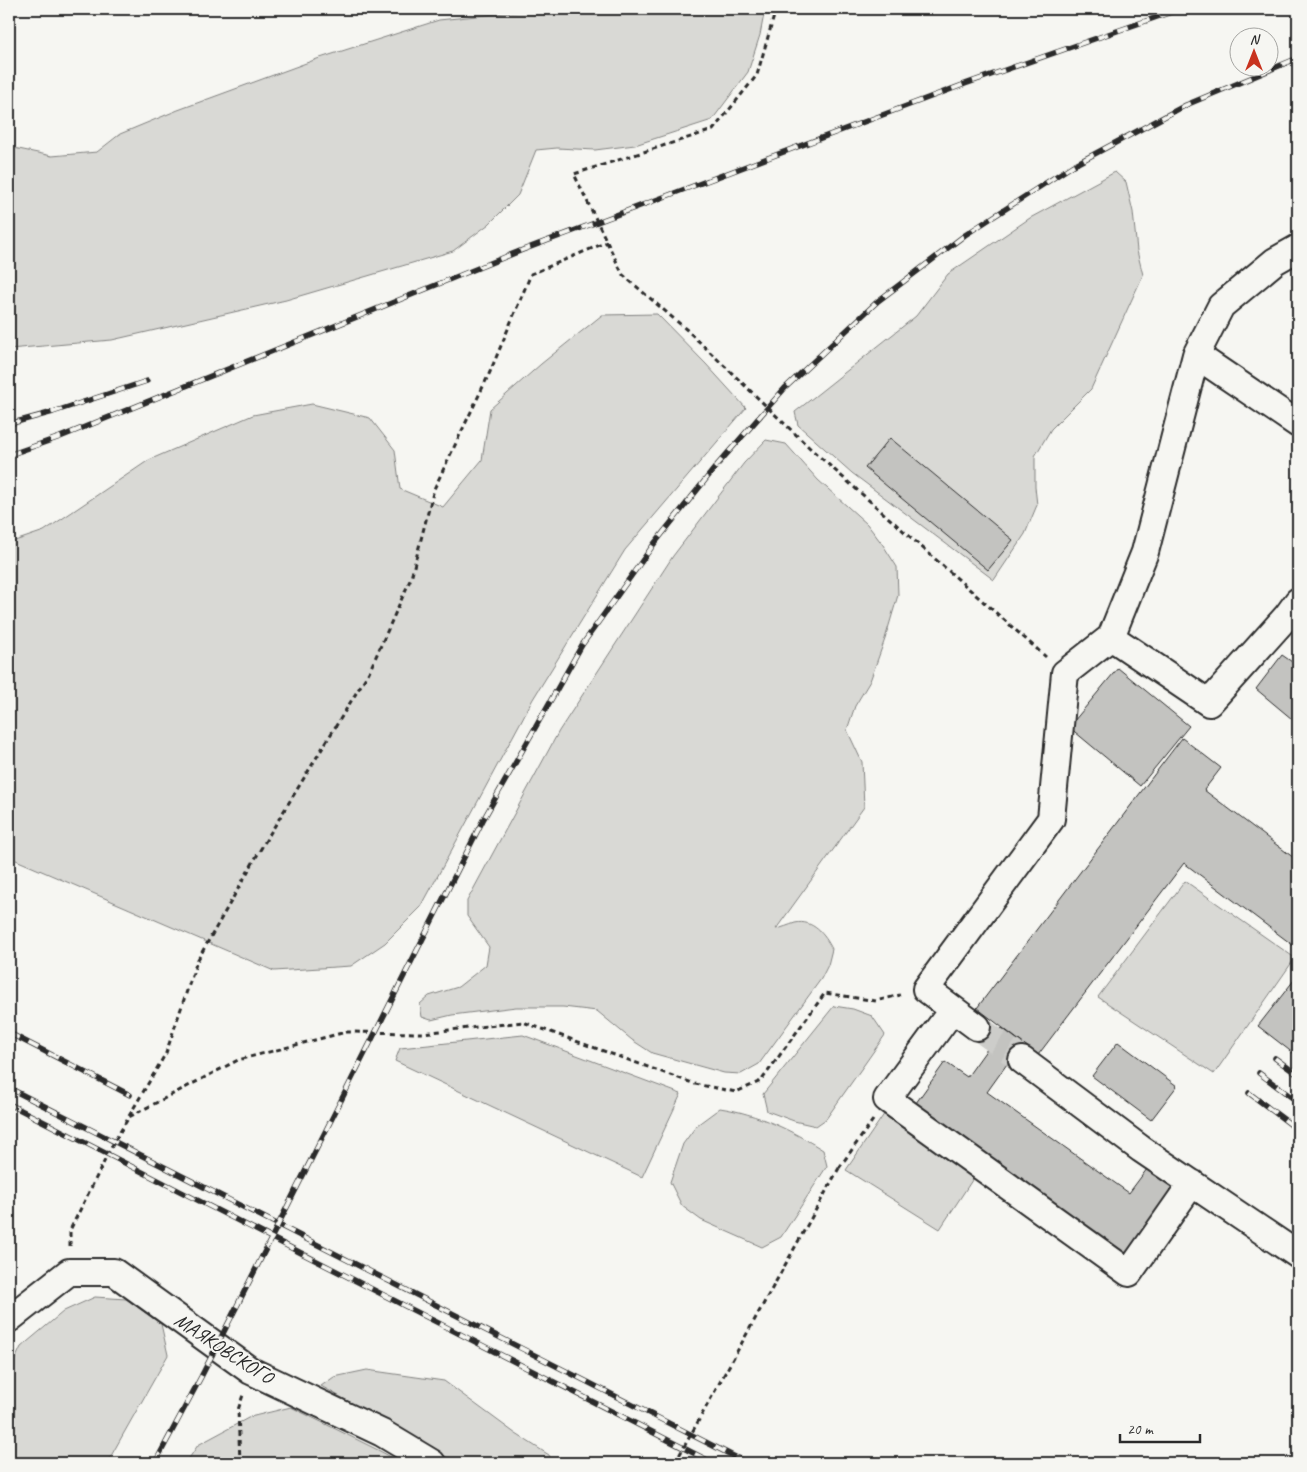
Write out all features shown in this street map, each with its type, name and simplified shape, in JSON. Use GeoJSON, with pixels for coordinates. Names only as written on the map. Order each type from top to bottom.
{"type":"FeatureCollection","features":[{"type":"Feature","properties":{"kind":"street"},"geometry":{"type":"LineString","coordinates":[[977,1027],[926,989],[1051,819],[1065,673],[1111,637],[1145,552],[1196,355],[1221,306],[1275,261],[1298,248]]}},
{"type":"Feature","properties":{"kind":"street"},"geometry":{"type":"LineString","coordinates":[[1196,355],[1298,424]]}},
{"type":"Feature","properties":{"kind":"street"},"geometry":{"type":"LineString","coordinates":[[1111,637],[1209,703],[1295,614]]}},
{"type":"Feature","properties":{"kind":"street"},"geometry":{"type":"LineString","coordinates":[[953,1010],[888,1099],[1129,1273],[1192,1183]]}},
{"type":"Feature","properties":{"kind":"street"},"geometry":{"type":"LineString","coordinates":[[1022,1060],[1142,1149],[1298,1255]]}},
{"type":"Feature","properties":{"kind":"street"},"geometry":{"type":"LineString","coordinates":[[9,1319],[69,1272]]}},
{"type":"Feature","properties":{"kind":"street","name":"МАЯКОВСКОГО"},"geometry":{"type":"LineString","coordinates":[[69,1272],[114,1272],[251,1371],[382,1433],[432,1463]]}},
{"type":"Feature","properties":{"kind":"path"},"geometry":{"type":"LineString","coordinates":[[776,9],[757,75],[713,130],[574,174],[623,275],[687,330],[812,450],[1065,673]]}},
{"type":"Feature","properties":{"kind":"path"},"geometry":{"type":"LineString","coordinates":[[69,1272],[70,1230],[114,1142],[166,1053],[197,961],[262,846],[369,672],[411,578],[434,489],[490,372],[531,274],[607,242]]}},
{"type":"Feature","properties":{"kind":"path"},"geometry":{"type":"LineString","coordinates":[[129,1117],[238,1060],[346,1032],[423,1033],[523,1022],[695,1084],[736,1092],[761,1081],[825,992],[876,1001],[926,989]]}},
{"type":"Feature","properties":{"kind":"path"},"geometry":{"type":"LineString","coordinates":[[675,1463],[840,1168],[888,1099]]}},
{"type":"Feature","properties":{"kind":"path"},"geometry":{"type":"LineString","coordinates":[[240,1463],[238,1410],[251,1371]]}},
{"type":"Feature","properties":{"kind":"shaded area"},"geometry":{"type":"Polygon","coordinates":[[[542,9],[765,9],[760,35],[748,72],[712,120],[635,145],[595,150],[557,148],[536,150],[518,195],[489,224],[453,251],[286,300],[112,340],[9,349],[9,147],[52,156],[97,152],[120,134],[178,110],[317,59],[439,20],[542,9]]]}},
{"type":"Feature","properties":{"kind":"shaded area"},"geometry":{"type":"Polygon","coordinates":[[[1115,172],[1126,182],[1133,212],[1137,251],[1143,275],[1091,389],[1051,429],[1035,456],[1037,505],[1025,534],[994,580],[852,473],[798,425],[795,412],[916,316],[948,274],[1030,218],[1115,172]]]}},
{"type":"Feature","properties":{"kind":"shaded area"},"geometry":{"type":"Polygon","coordinates":[[[657,314],[746,408],[625,550],[533,699],[421,907],[385,943],[351,966],[274,971],[9,857],[9,543],[44,531],[149,460],[253,415],[312,404],[370,418],[395,450],[400,489],[443,507],[482,460],[490,409],[541,364],[602,315],[657,314]]]}},
{"type":"Feature","properties":{"kind":"shaded area"},"geometry":{"type":"Polygon","coordinates":[[[766,440],[786,444],[818,480],[867,524],[897,567],[898,595],[885,639],[870,681],[855,706],[847,730],[862,762],[864,807],[776,929],[801,922],[818,929],[832,949],[828,965],[821,979],[759,1064],[741,1074],[724,1073],[652,1053],[632,1040],[597,1011],[563,1007],[516,1007],[452,1015],[431,1020],[422,1017],[420,1004],[429,996],[458,987],[486,965],[489,947],[467,916],[467,901],[559,731],[673,556],[744,463],[766,440]]]}},
{"type":"Feature","properties":{"kind":"shaded area"},"geometry":{"type":"Polygon","coordinates":[[[1185,881],[1295,958],[1214,1074],[1098,997],[1185,881]]]}},
{"type":"Feature","properties":{"kind":"shaded area"},"geometry":{"type":"Polygon","coordinates":[[[834,1006],[853,1009],[872,1016],[885,1035],[826,1119],[816,1126],[794,1121],[767,1111],[763,1094],[834,1006]]]}},
{"type":"Feature","properties":{"kind":"shaded area"},"geometry":{"type":"Polygon","coordinates":[[[523,1035],[681,1094],[642,1177],[395,1061],[400,1048],[523,1035]]]}},
{"type":"Feature","properties":{"kind":"shaded area"},"geometry":{"type":"Polygon","coordinates":[[[889,1107],[978,1171],[940,1229],[846,1170],[889,1107]]]}},
{"type":"Feature","properties":{"kind":"shaded area"},"geometry":{"type":"Polygon","coordinates":[[[720,1108],[748,1114],[774,1124],[823,1150],[827,1166],[781,1237],[762,1247],[701,1220],[682,1206],[670,1182],[683,1144],[697,1125],[720,1108]]]}},
{"type":"Feature","properties":{"kind":"shaded area"},"geometry":{"type":"Polygon","coordinates":[[[95,1297],[126,1299],[161,1324],[168,1355],[107,1463],[9,1463],[9,1372],[21,1347],[64,1311],[95,1297]]]}},
{"type":"Feature","properties":{"kind":"shaded area"},"geometry":{"type":"Polygon","coordinates":[[[367,1370],[444,1381],[516,1434],[549,1455],[553,1463],[462,1463],[452,1460],[321,1386],[334,1377],[367,1370]]]}},
{"type":"Feature","properties":{"kind":"shaded area"},"geometry":{"type":"Polygon","coordinates":[[[291,1407],[402,1463],[186,1463],[198,1445],[250,1417],[291,1407]]]}},
{"type":"Feature","properties":{"kind":"building"},"geometry":{"type":"Polygon","coordinates":[[[890,438],[1013,540],[988,570],[865,468],[890,438]]]}},
{"type":"Feature","properties":{"kind":"building"},"geometry":{"type":"Polygon","coordinates":[[[1282,655],[1298,666],[1298,724],[1256,689],[1282,655]]]}},
{"type":"Feature","properties":{"kind":"building"},"geometry":{"type":"Polygon","coordinates":[[[1118,668],[1189,726],[1140,786],[1069,727],[1118,668]]]}},
{"type":"Feature","properties":{"kind":"building"},"geometry":{"type":"Polygon","coordinates":[[[1182,738],[1221,768],[1204,790],[1298,861],[1298,949],[1184,863],[1038,1055],[977,1008],[1182,738]]]}},
{"type":"Feature","properties":{"kind":"building"},"geometry":{"type":"Polygon","coordinates":[[[1298,975],[1298,1057],[1258,1026],[1298,975]]]}},
{"type":"Feature","properties":{"kind":"building"},"geometry":{"type":"Polygon","coordinates":[[[1002,1028],[1022,1043],[987,1092],[1129,1193],[1147,1169],[1177,1191],[1124,1263],[911,1110],[945,1062],[967,1077],[1002,1028]]]}},
{"type":"Feature","properties":{"kind":"building"},"geometry":{"type":"Polygon","coordinates":[[[1118,1042],[1177,1086],[1151,1120],[1092,1076],[1118,1042]]]}},
{"type":"Feature","properties":{"kind":"tunnel"},"geometry":{"type":"LineString","coordinates":[[977,1027],[1022,1060]]}},
{"type":"Feature","properties":{"kind":"railway"},"geometry":{"type":"LineString","coordinates":[[9,455],[60,437],[520,251],[965,84],[1180,9]]}},
{"type":"Feature","properties":{"kind":"railway"},"geometry":{"type":"LineString","coordinates":[[155,1463],[201,1377],[483,820],[582,645],[654,544],[718,464],[785,388],[878,301],[965,235],[1072,166],[1186,105],[1298,58]]}},
{"type":"Feature","properties":{"kind":"railway"},"geometry":{"type":"LineString","coordinates":[[9,424],[53,412],[147,381]]}},
{"type":"Feature","properties":{"kind":"railway"},"geometry":{"type":"LineString","coordinates":[[9,1033],[130,1095]]}},
{"type":"Feature","properties":{"kind":"railway"},"geometry":{"type":"LineString","coordinates":[[1275,1058],[1298,1075]]}},
{"type":"Feature","properties":{"kind":"railway"},"geometry":{"type":"LineString","coordinates":[[1259,1073],[1298,1102]]}},
{"type":"Feature","properties":{"kind":"railway"},"geometry":{"type":"LineString","coordinates":[[9,1088],[747,1463]]}},
{"type":"Feature","properties":{"kind":"railway"},"geometry":{"type":"LineString","coordinates":[[1249,1093],[1298,1130]]}},
{"type":"Feature","properties":{"kind":"railway"},"geometry":{"type":"LineString","coordinates":[[9,1104],[713,1463]]}}]}
